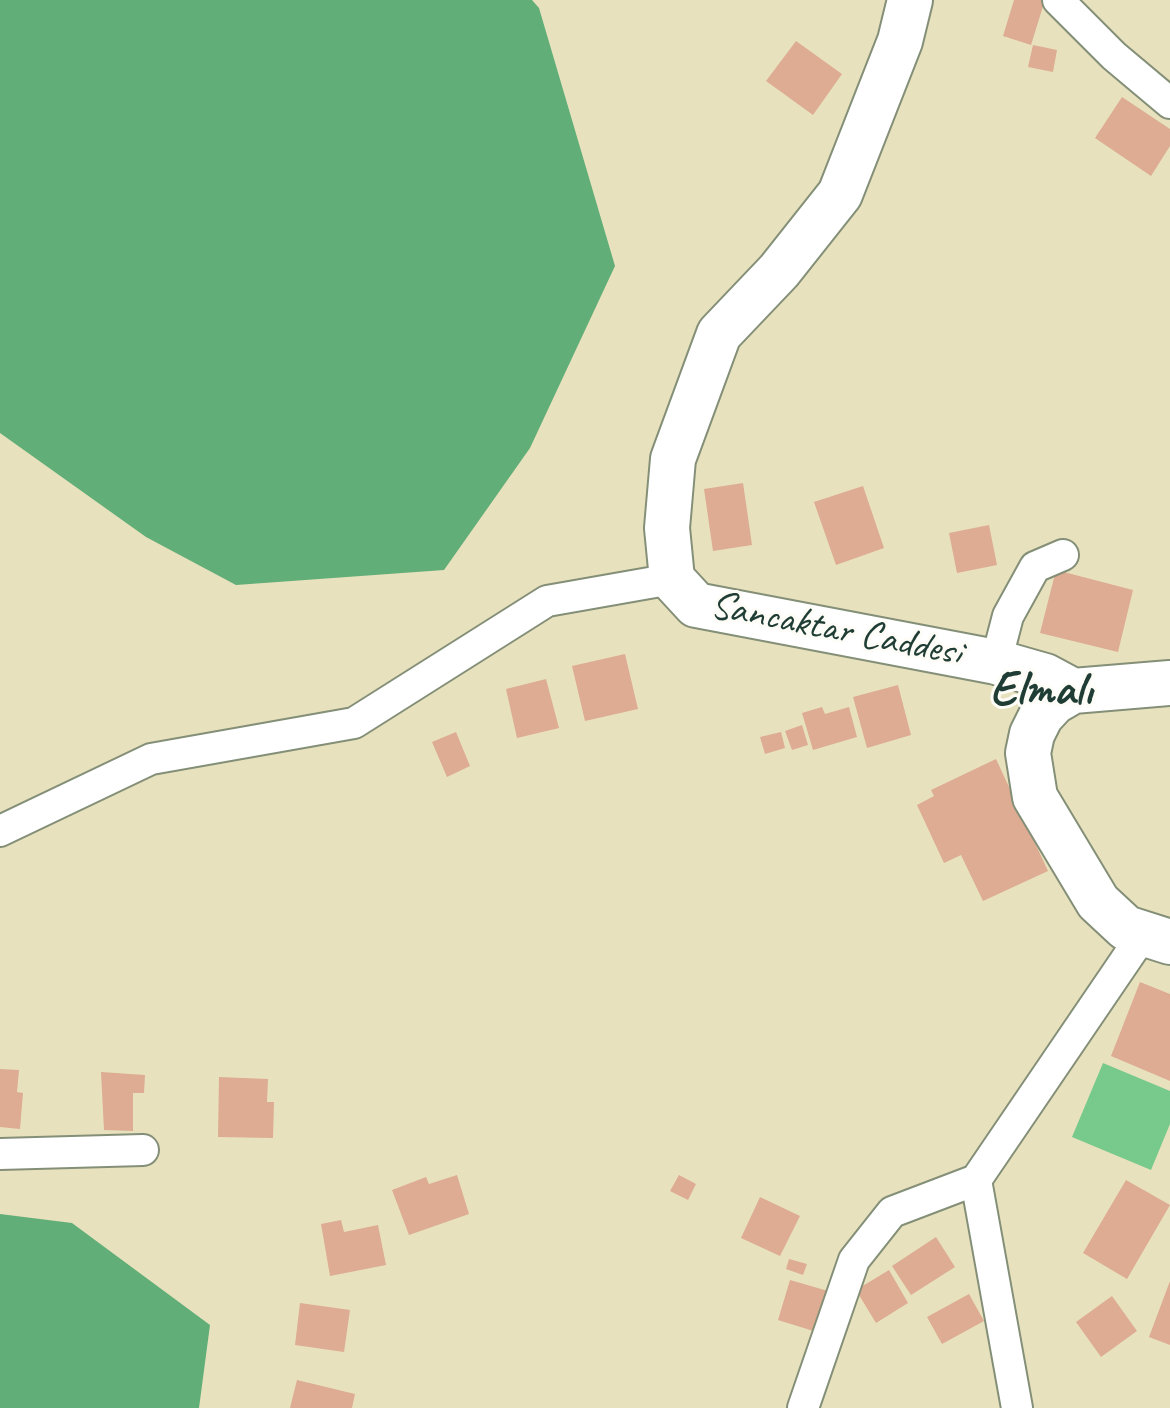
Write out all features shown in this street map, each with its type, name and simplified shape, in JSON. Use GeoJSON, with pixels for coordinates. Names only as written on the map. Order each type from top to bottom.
{"type":"FeatureCollection","features":[{"type":"Feature","properties":{"kind":"street","name":"Sancaktar Caddesi"},"geometry":{"type":"LineString","coordinates":[[910,0],[900,41],[840,194],[779,271],[719,334],[673,459],[667,528],[672,579],[696,605],[996,662],[1045,676],[1073,691]]}},
{"type":"Feature","properties":{"kind":"street"},"geometry":{"type":"LineString","coordinates":[[1058,0],[1114,56],[1170,103]]}},
{"type":"Feature","properties":{"kind":"street"},"geometry":{"type":"LineString","coordinates":[[996,662],[1008,616],[1035,567],[1063,555]]}},
{"type":"Feature","properties":{"kind":"street"},"geometry":{"type":"LineString","coordinates":[[0,831],[151,759],[354,723],[547,601],[672,579]]}},
{"type":"Feature","properties":{"kind":"street"},"geometry":{"type":"LineString","coordinates":[[803,1408],[854,1260],[892,1212],[976,1180],[1156,939],[1126,928],[1098,902],[1035,797],[1030,775],[1032,734],[1041,716],[1054,702],[1073,691],[1170,683]]}},
{"type":"Feature","properties":{"kind":"street"},"geometry":{"type":"LineString","coordinates":[[0,1154],[143,1150]]}},
{"type":"Feature","properties":{"kind":"street"},"geometry":{"type":"LineString","coordinates":[[976,1180],[1017,1408]]}},
{"type":"Feature","properties":{"kind":"green space"},"geometry":{"type":"Polygon","coordinates":[[[0,0],[532,0],[539,8],[615,266],[530,448],[444,570],[236,585],[146,537],[0,433],[0,0]]]}},
{"type":"Feature","properties":{"kind":"green space"},"geometry":{"type":"Polygon","coordinates":[[[1103,1063],[1170,1091],[1170,1124],[1151,1170],[1072,1137],[1103,1063]]]}},
{"type":"Feature","properties":{"kind":"green space"},"geometry":{"type":"Polygon","coordinates":[[[0,1214],[72,1223],[210,1325],[199,1408],[0,1408],[0,1214]]]}},
{"type":"Feature","properties":{"kind":"building"},"geometry":{"type":"Polygon","coordinates":[[[1014,0],[1045,0],[1031,45],[1003,36],[1014,0]]]}},
{"type":"Feature","properties":{"kind":"building"},"geometry":{"type":"Polygon","coordinates":[[[796,41],[842,74],[813,115],[766,81],[796,41]]]}},
{"type":"Feature","properties":{"kind":"building"},"geometry":{"type":"Polygon","coordinates":[[[1033,45],[1057,50],[1053,72],[1028,67],[1033,45]]]}},
{"type":"Feature","properties":{"kind":"building"},"geometry":{"type":"Polygon","coordinates":[[[1122,97],[1170,129],[1170,146],[1151,176],[1095,138],[1122,97]]]}},
{"type":"Feature","properties":{"kind":"building"},"geometry":{"type":"Polygon","coordinates":[[[743,483],[752,545],[713,551],[704,489],[743,483]]]}},
{"type":"Feature","properties":{"kind":"building"},"geometry":{"type":"Polygon","coordinates":[[[863,486],[884,548],[836,565],[814,502],[863,486]]]}},
{"type":"Feature","properties":{"kind":"building"},"geometry":{"type":"Polygon","coordinates":[[[989,525],[997,565],[957,573],[949,533],[989,525]]]}},
{"type":"Feature","properties":{"kind":"building"},"geometry":{"type":"Polygon","coordinates":[[[1056,570],[1133,590],[1118,652],[1040,633],[1056,570]]]}},
{"type":"Feature","properties":{"kind":"building"},"geometry":{"type":"Polygon","coordinates":[[[625,654],[638,709],[585,721],[572,666],[625,654]]]}},
{"type":"Feature","properties":{"kind":"building"},"geometry":{"type":"Polygon","coordinates":[[[546,679],[559,728],[517,738],[506,689],[546,679]]]}},
{"type":"Feature","properties":{"kind":"building"},"geometry":{"type":"Polygon","coordinates":[[[898,685],[911,735],[867,748],[853,697],[898,685]]]}},
{"type":"Feature","properties":{"kind":"building"},"geometry":{"type":"Polygon","coordinates":[[[822,707],[825,714],[849,707],[857,737],[813,750],[802,713],[822,707]]]}},
{"type":"Feature","properties":{"kind":"building"},"geometry":{"type":"Polygon","coordinates":[[[802,725],[808,745],[792,750],[785,731],[802,725]]]}},
{"type":"Feature","properties":{"kind":"building"},"geometry":{"type":"Polygon","coordinates":[[[456,732],[470,766],[447,777],[432,742],[456,732]]]}},
{"type":"Feature","properties":{"kind":"building"},"geometry":{"type":"Polygon","coordinates":[[[781,732],[785,748],[765,754],[760,737],[781,732]]]}},
{"type":"Feature","properties":{"kind":"building"},"geometry":{"type":"Polygon","coordinates":[[[996,759],[1048,871],[983,901],[961,855],[944,863],[917,805],[934,796],[931,790],[996,759]]]}},
{"type":"Feature","properties":{"kind":"building"},"geometry":{"type":"Polygon","coordinates":[[[1140,982],[1170,994],[1170,1081],[1111,1056],[1140,982]]]}},
{"type":"Feature","properties":{"kind":"building"},"geometry":{"type":"Polygon","coordinates":[[[0,1069],[19,1070],[17,1092],[23,1093],[20,1129],[0,1127],[0,1069]]]}},
{"type":"Feature","properties":{"kind":"building"},"geometry":{"type":"Polygon","coordinates":[[[101,1072],[145,1075],[144,1093],[133,1093],[133,1131],[104,1130],[101,1072]]]}},
{"type":"Feature","properties":{"kind":"building"},"geometry":{"type":"Polygon","coordinates":[[[219,1077],[268,1079],[267,1102],[274,1102],[273,1138],[218,1137],[219,1077]]]}},
{"type":"Feature","properties":{"kind":"building"},"geometry":{"type":"Polygon","coordinates":[[[457,1175],[469,1214],[409,1235],[392,1190],[426,1177],[429,1184],[457,1175]]]}},
{"type":"Feature","properties":{"kind":"building"},"geometry":{"type":"Polygon","coordinates":[[[679,1175],[696,1184],[688,1200],[670,1191],[679,1175]]]}},
{"type":"Feature","properties":{"kind":"building"},"geometry":{"type":"Polygon","coordinates":[[[1126,1180],[1170,1205],[1127,1279],[1083,1253],[1126,1180]]]}},
{"type":"Feature","properties":{"kind":"building"},"geometry":{"type":"Polygon","coordinates":[[[760,1197],[800,1216],[780,1256],[741,1238],[760,1197]]]}},
{"type":"Feature","properties":{"kind":"building"},"geometry":{"type":"Polygon","coordinates":[[[341,1220],[344,1232],[378,1225],[386,1265],[330,1276],[321,1224],[341,1220]]]}},
{"type":"Feature","properties":{"kind":"building"},"geometry":{"type":"Polygon","coordinates":[[[936,1237],[955,1267],[911,1295],[892,1266],[936,1237]]]}},
{"type":"Feature","properties":{"kind":"building"},"geometry":{"type":"Polygon","coordinates":[[[789,1259],[807,1264],[803,1275],[786,1269],[789,1259]]]}},
{"type":"Feature","properties":{"kind":"building"},"geometry":{"type":"Polygon","coordinates":[[[889,1270],[908,1303],[876,1323],[856,1290],[889,1270]]]}},
{"type":"Feature","properties":{"kind":"building"},"geometry":{"type":"Polygon","coordinates":[[[790,1280],[835,1293],[823,1334],[778,1320],[790,1280]]]}},
{"type":"Feature","properties":{"kind":"building"},"geometry":{"type":"Polygon","coordinates":[[[1170,1281],[1170,1345],[1149,1337],[1170,1281]]]}},
{"type":"Feature","properties":{"kind":"building"},"geometry":{"type":"Polygon","coordinates":[[[969,1294],[984,1321],[942,1344],[927,1317],[969,1294]]]}},
{"type":"Feature","properties":{"kind":"building"},"geometry":{"type":"Polygon","coordinates":[[[1112,1296],[1137,1331],[1101,1357],[1076,1322],[1112,1296]]]}},
{"type":"Feature","properties":{"kind":"building"},"geometry":{"type":"Polygon","coordinates":[[[300,1303],[350,1310],[344,1352],[295,1345],[300,1303]]]}},
{"type":"Feature","properties":{"kind":"building"},"geometry":{"type":"Polygon","coordinates":[[[297,1380],[355,1394],[352,1408],[290,1408],[297,1380]]]}},
{"type":"Feature","properties":{"kind":"district","name":"Elmalı"},"geometry":{"type":"Point","coordinates":[1041,691]}}]}
